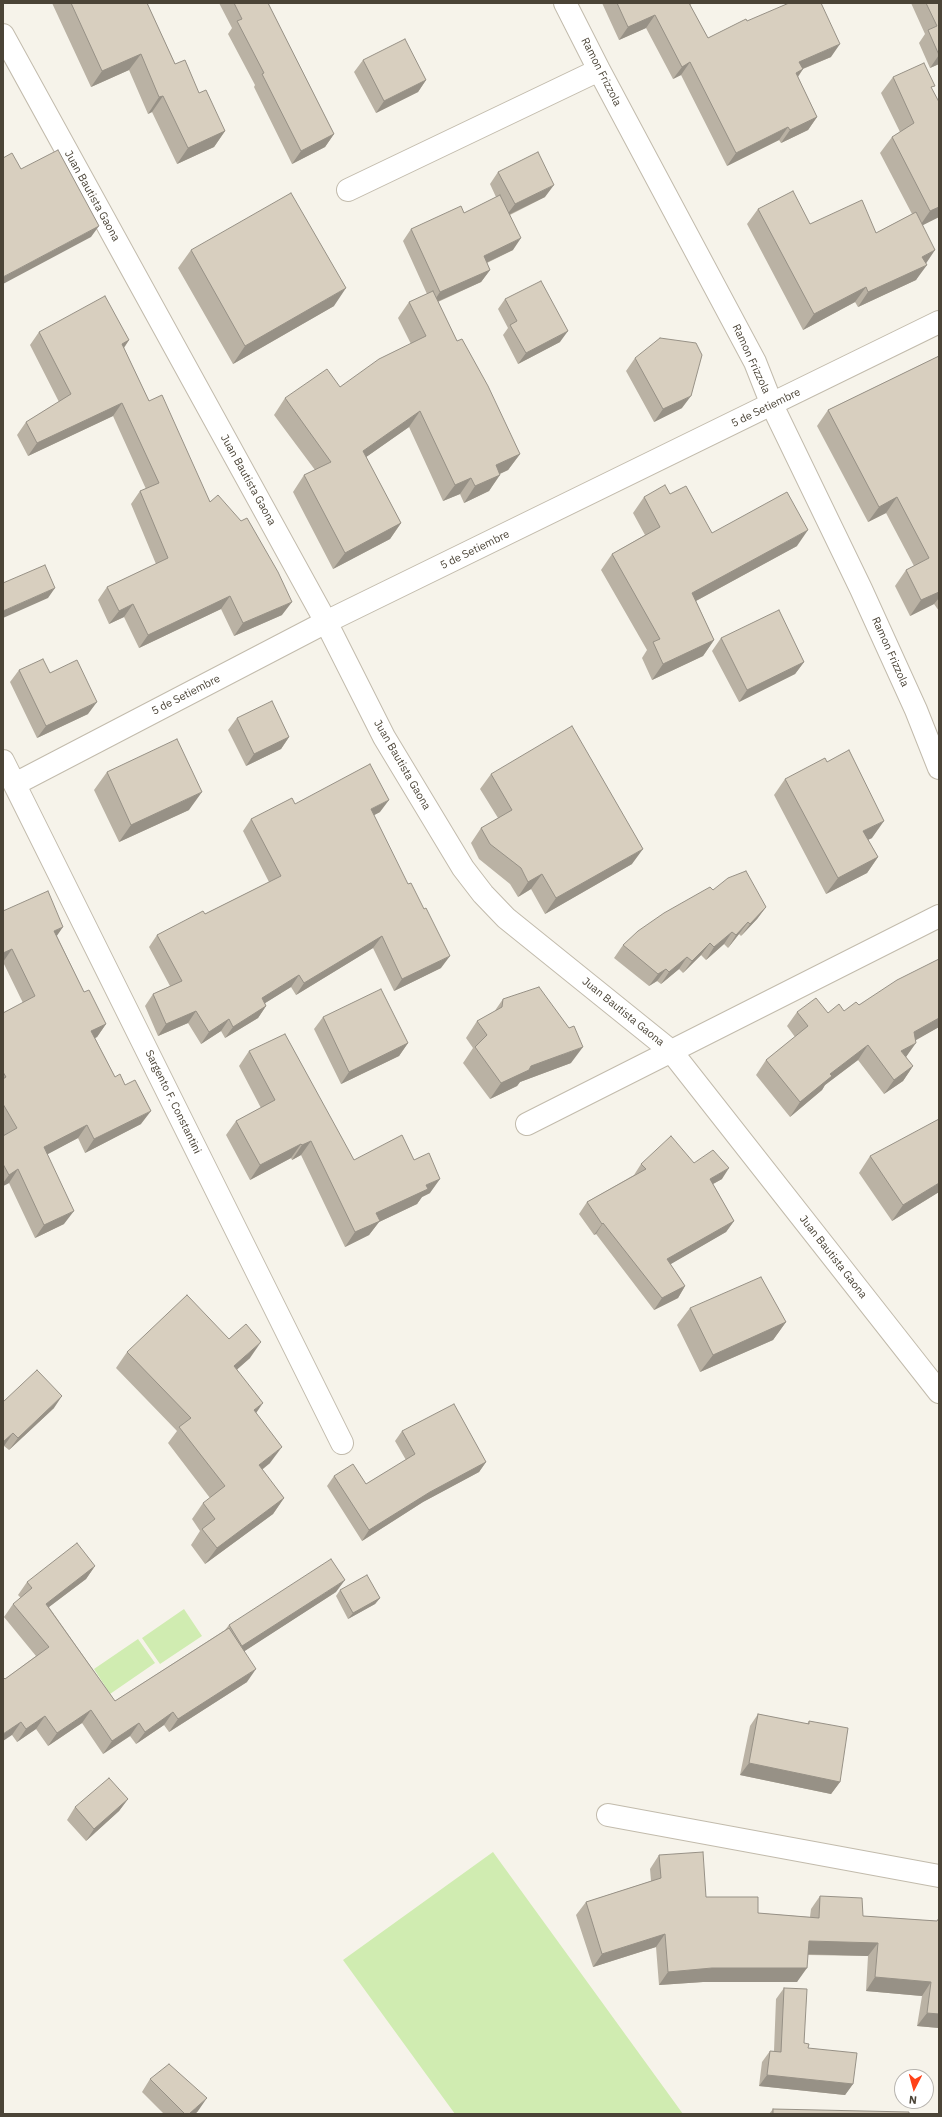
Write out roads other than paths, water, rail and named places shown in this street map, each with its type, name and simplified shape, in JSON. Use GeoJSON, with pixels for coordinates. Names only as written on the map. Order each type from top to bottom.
{"type":"FeatureCollection","features":[{"type":"Feature","properties":{"kind":"street","name":"Ramon Frizzola"},"geometry":{"type":"LineString","coordinates":[[566,3],[599,70],[755,362],[772,405],[861,588],[916,710],[939,768]]}},
{"type":"Feature","properties":{"kind":"street","name":"Juan Bautista Gaona"},"geometry":{"type":"LineString","coordinates":[[3,34],[326,622],[384,737],[463,868],[482,894],[506,918],[672,1050],[939,1392]]}},
{"type":"Feature","properties":{"kind":"street"},"geometry":{"type":"LineString","coordinates":[[348,190],[599,70]]}},
{"type":"Feature","properties":{"kind":"street","name":"5 de Setiembre"},"geometry":{"type":"LineString","coordinates":[[14,784],[326,622],[939,322]]}},
{"type":"Feature","properties":{"kind":"street","name":"Sargento F. Constantini"},"geometry":{"type":"LineString","coordinates":[[3,761],[342,1443]]}},
{"type":"Feature","properties":{"kind":"street"},"geometry":{"type":"LineString","coordinates":[[527,1124],[939,916]]}},
{"type":"Feature","properties":{"kind":"street"},"geometry":{"type":"LineString","coordinates":[[608,1815],[939,1876]]}}]}
